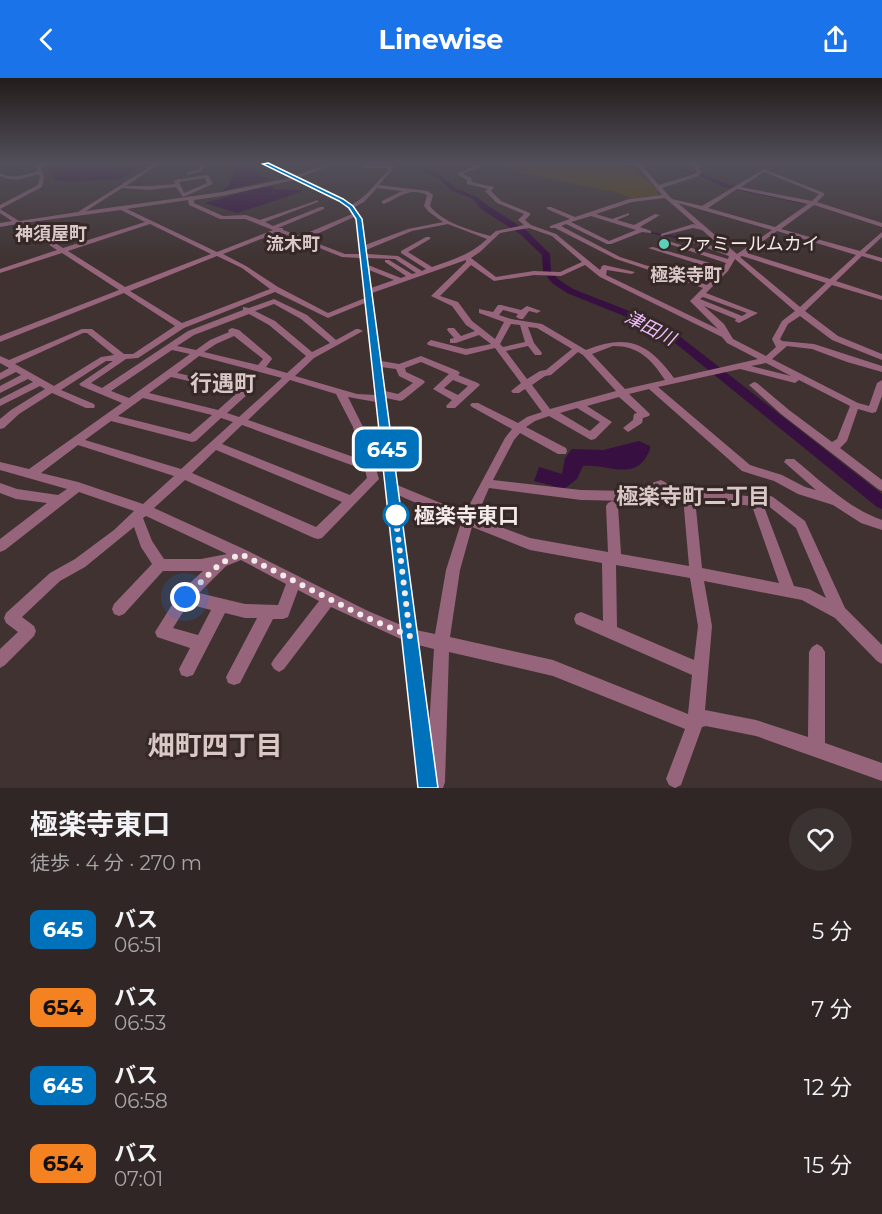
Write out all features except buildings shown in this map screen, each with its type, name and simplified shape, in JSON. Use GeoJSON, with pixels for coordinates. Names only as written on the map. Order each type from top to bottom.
{"type":"FeatureCollection","features":[{"type":"Feature","properties":{"kind":"street"},"geometry":{"type":"LineString","coordinates":[[21,197],[0,209],[18,223],[181,326]]}},
{"type":"Feature","properties":{"kind":"street"},"geometry":{"type":"LineString","coordinates":[[75,215],[105,197]]}},
{"type":"Feature","properties":{"kind":"street"},"geometry":{"type":"LineString","coordinates":[[0,225],[191,197]]}},
{"type":"Feature","properties":{"kind":"street"},"geometry":{"type":"LineString","coordinates":[[328,197],[354,211]]}},
{"type":"Feature","properties":{"kind":"street"},"geometry":{"type":"LineString","coordinates":[[302,238],[354,211],[366,197]]}},
{"type":"Feature","properties":{"kind":"street"},"geometry":{"type":"LineString","coordinates":[[384,202],[393,197]]}},
{"type":"Feature","properties":{"kind":"street"},"geometry":{"type":"LineString","coordinates":[[428,197],[428,208],[450,222],[491,238]]}},
{"type":"Feature","properties":{"kind":"street"},"geometry":{"type":"LineString","coordinates":[[492,197],[528,214],[521,220],[526,226]]}},
{"type":"Feature","properties":{"kind":"street"},"geometry":{"type":"LineString","coordinates":[[703,208],[720,197]]}},
{"type":"Feature","properties":{"kind":"street"},"geometry":{"type":"LineString","coordinates":[[785,197],[813,203],[882,225]]}},
{"type":"Feature","properties":{"kind":"street"},"geometry":{"type":"LineString","coordinates":[[681,314],[726,270],[732,257],[739,255],[819,197]]}},
{"type":"Feature","properties":{"kind":"street"},"geometry":{"type":"LineString","coordinates":[[186,198],[191,204],[222,218],[246,217],[344,256],[383,258],[393,256],[410,276]]}},
{"type":"Feature","properties":{"kind":"street"},"geometry":{"type":"LineString","coordinates":[[543,229],[631,200],[668,198],[882,260]]}},
{"type":"Feature","properties":{"kind":"street"},"geometry":{"type":"LineString","coordinates":[[668,198],[739,255],[799,311],[835,338],[882,357]]}},
{"type":"Feature","properties":{"kind":"street"},"geometry":{"type":"LineString","coordinates":[[293,210],[282,207],[300,200],[319,205]]}},
{"type":"Feature","properties":{"kind":"street"},"geometry":{"type":"LineString","coordinates":[[261,222],[293,210],[319,205]]}},
{"type":"Feature","properties":{"kind":"street"},"geometry":{"type":"LineString","coordinates":[[0,339],[217,254],[278,228],[319,205]]}},
{"type":"Feature","properties":{"kind":"street"},"geometry":{"type":"LineString","coordinates":[[613,219],[628,212],[616,205]]}},
{"type":"Feature","properties":{"kind":"street"},"geometry":{"type":"LineString","coordinates":[[122,208],[244,267],[275,289],[328,316],[399,280],[469,259],[486,270],[494,279],[543,273],[561,274],[585,263]]}},
{"type":"Feature","properties":{"kind":"street"},"geometry":{"type":"LineString","coordinates":[[549,208],[575,219]]}},
{"type":"Feature","properties":{"kind":"street"},"geometry":{"type":"LineString","coordinates":[[354,211],[363,257],[379,396],[393,488],[428,788]]}},
{"type":"Feature","properties":{"kind":"street"},"geometry":{"type":"LineString","coordinates":[[594,213],[613,219],[621,227],[649,232]]}},
{"type":"Feature","properties":{"kind":"street"},"geometry":{"type":"LineString","coordinates":[[566,222],[609,243],[638,229],[657,215]]}},
{"type":"Feature","properties":{"kind":"street"},"geometry":{"type":"LineString","coordinates":[[0,271],[151,222]]}},
{"type":"Feature","properties":{"kind":"street"},"geometry":{"type":"LineString","coordinates":[[363,257],[410,230],[450,222]]}},
{"type":"Feature","properties":{"kind":"street"},"geometry":{"type":"LineString","coordinates":[[579,405],[607,423],[591,436],[549,412],[498,347],[470,323],[455,304],[435,296],[447,288],[456,273],[465,269],[469,259],[498,232],[526,226],[543,229],[554,235],[602,276],[725,335]]}},
{"type":"Feature","properties":{"kind":"street"},"geometry":{"type":"LineString","coordinates":[[556,226],[618,258],[705,291],[754,313],[741,320],[694,301]]}},
{"type":"Feature","properties":{"kind":"street"},"geometry":{"type":"LineString","coordinates":[[670,235],[693,226],[705,229]]}},
{"type":"Feature","properties":{"kind":"street"},"geometry":{"type":"LineString","coordinates":[[586,232],[599,228]]}},
{"type":"Feature","properties":{"kind":"street"},"geometry":{"type":"LineString","coordinates":[[781,347],[776,339],[785,322],[794,317],[882,234]]}},
{"type":"Feature","properties":{"kind":"street"},"geometry":{"type":"LineString","coordinates":[[670,235],[694,235]]}},
{"type":"Feature","properties":{"kind":"street"},"geometry":{"type":"LineString","coordinates":[[670,235],[684,244],[739,255],[882,298]]}},
{"type":"Feature","properties":{"kind":"street"},"geometry":{"type":"LineString","coordinates":[[428,238],[403,252],[431,269]]}},
{"type":"Feature","properties":{"kind":"street"},"geometry":{"type":"LineString","coordinates":[[651,248],[726,270]]}},
{"type":"Feature","properties":{"kind":"street"},"geometry":{"type":"LineString","coordinates":[[705,250],[730,262]]}},
{"type":"Feature","properties":{"kind":"street"},"geometry":{"type":"LineString","coordinates":[[691,252],[694,260]]}},
{"type":"Feature","properties":{"kind":"street"},"geometry":{"type":"LineString","coordinates":[[363,257],[399,280]]}},
{"type":"Feature","properties":{"kind":"street"},"geometry":{"type":"LineString","coordinates":[[388,274],[416,260]]}},
{"type":"Feature","properties":{"kind":"street"},"geometry":{"type":"LineString","coordinates":[[387,261],[421,273]]}},
{"type":"Feature","properties":{"kind":"street"},"geometry":{"type":"LineString","coordinates":[[602,276],[604,267],[632,272]]}},
{"type":"Feature","properties":{"kind":"street"},"geometry":{"type":"LineString","coordinates":[[0,425],[15,412],[104,359],[135,356],[181,326],[275,289]]}},
{"type":"Feature","properties":{"kind":"street"},"geometry":{"type":"LineString","coordinates":[[103,392],[191,333],[274,301],[304,317],[335,343]]}},
{"type":"Feature","properties":{"kind":"street"},"geometry":{"type":"LineString","coordinates":[[694,301],[721,326],[730,341],[855,405],[877,410],[882,383]]}},
{"type":"Feature","properties":{"kind":"street"},"geometry":{"type":"LineString","coordinates":[[237,304],[272,323],[311,356]]}},
{"type":"Feature","properties":{"kind":"street"},"geometry":{"type":"LineString","coordinates":[[495,315],[501,308],[524,313]]}},
{"type":"Feature","properties":{"kind":"street"},"geometry":{"type":"LineString","coordinates":[[498,347],[527,308],[537,311]]}},
{"type":"Feature","properties":{"kind":"street"},"geometry":{"type":"LineString","coordinates":[[482,310],[516,322],[539,326],[582,351],[645,414],[638,416],[638,421],[628,428]]}},
{"type":"Feature","properties":{"kind":"street"},"geometry":{"type":"LineString","coordinates":[[219,322],[236,332],[268,359],[260,368]]}},
{"type":"Feature","properties":{"kind":"street"},"geometry":{"type":"LineString","coordinates":[[516,322],[538,353]]}},
{"type":"Feature","properties":{"kind":"street"},"geometry":{"type":"LineString","coordinates":[[451,330],[456,340],[481,332]]}},
{"type":"Feature","properties":{"kind":"street"},"geometry":{"type":"LineString","coordinates":[[0,377],[13,366],[86,331],[123,358]]}},
{"type":"Feature","properties":{"kind":"street"},"geometry":{"type":"LineString","coordinates":[[0,660],[28,631],[11,618],[55,577],[80,563],[118,534],[139,512],[311,356],[359,331]]}},
{"type":"Feature","properties":{"kind":"street"},"geometry":{"type":"LineString","coordinates":[[32,473],[213,342],[236,332]]}},
{"type":"Feature","properties":{"kind":"street"},"geometry":{"type":"LineString","coordinates":[[516,391],[582,351],[618,342],[637,345],[660,364],[671,381]]}},
{"type":"Feature","properties":{"kind":"street"},"geometry":{"type":"LineString","coordinates":[[431,343],[466,352],[477,358]]}},
{"type":"Feature","properties":{"kind":"street"},"geometry":{"type":"LineString","coordinates":[[466,352],[530,343]]}},
{"type":"Feature","properties":{"kind":"street"},"geometry":{"type":"LineString","coordinates":[[433,788],[436,782],[441,644],[452,573],[469,519],[510,438],[519,427],[549,412],[707,372],[766,360],[785,343],[814,347],[882,369]]}},
{"type":"Feature","properties":{"kind":"street"},"geometry":{"type":"LineString","coordinates":[[170,347],[260,368],[367,399],[379,396],[400,398],[420,382],[402,374],[400,367]]}},
{"type":"Feature","properties":{"kind":"street"},"geometry":{"type":"LineString","coordinates":[[123,358],[84,384],[129,402]]}},
{"type":"Feature","properties":{"kind":"street"},"geometry":{"type":"LineString","coordinates":[[0,359],[53,390],[90,406]]}},
{"type":"Feature","properties":{"kind":"street"},"geometry":{"type":"LineString","coordinates":[[376,363],[400,367],[422,359],[455,374],[452,376],[438,389],[455,403],[475,385],[452,376]]}},
{"type":"Feature","properties":{"kind":"street"},"geometry":{"type":"LineString","coordinates":[[738,366],[813,384]]}},
{"type":"Feature","properties":{"kind":"street"},"geometry":{"type":"LineString","coordinates":[[109,417],[192,438],[246,391],[169,374]]}},
{"type":"Feature","properties":{"kind":"street"},"geometry":{"type":"LineString","coordinates":[[0,390],[28,375]]}},
{"type":"Feature","properties":{"kind":"street"},"geometry":{"type":"LineString","coordinates":[[0,403],[40,382]]}},
{"type":"Feature","properties":{"kind":"street"},"geometry":{"type":"LineString","coordinates":[[754,385],[882,486]]}},
{"type":"Feature","properties":{"kind":"street"},"geometry":{"type":"LineString","coordinates":[[651,386],[746,468],[837,501]]}},
{"type":"Feature","properties":{"kind":"street"},"geometry":{"type":"LineString","coordinates":[[76,441],[183,474],[318,534],[373,479],[358,427],[340,392]]}},
{"type":"Feature","properties":{"kind":"street"},"geometry":{"type":"LineString","coordinates":[[141,394],[241,420],[371,468]]}},
{"type":"Feature","properties":{"kind":"street"},"geometry":{"type":"LineString","coordinates":[[475,405],[562,451]]}},
{"type":"Feature","properties":{"kind":"street"},"geometry":{"type":"LineString","coordinates":[[832,447],[842,441],[855,405]]}},
{"type":"Feature","properties":{"kind":"street"},"geometry":{"type":"LineString","coordinates":[[0,409],[15,412]]}},
{"type":"Feature","properties":{"kind":"street"},"geometry":{"type":"LineString","coordinates":[[214,445],[352,501]]}},
{"type":"Feature","properties":{"kind":"street"},"geometry":{"type":"LineString","coordinates":[[790,462],[837,501],[865,519],[882,525]]}},
{"type":"Feature","properties":{"kind":"street"},"geometry":{"type":"LineString","coordinates":[[0,466],[78,487],[241,554],[329,599],[410,636],[553,668],[688,722],[706,718],[756,728],[882,772]]}},
{"type":"Feature","properties":{"kind":"street"},"geometry":{"type":"LineString","coordinates":[[486,483],[581,495],[628,496],[661,485],[672,491],[756,502],[762,499],[769,500],[801,525],[840,613]]}},
{"type":"Feature","properties":{"kind":"street"},"geometry":{"type":"LineString","coordinates":[[0,546],[78,487]]}},
{"type":"Feature","properties":{"kind":"street"},"geometry":{"type":"LineString","coordinates":[[0,488],[16,494],[60,500]]}},
{"type":"Feature","properties":{"kind":"street"},"geometry":{"type":"LineString","coordinates":[[393,488],[530,544],[789,590],[819,600],[840,613],[882,656]]}},
{"type":"Feature","properties":{"kind":"street"},"geometry":{"type":"LineString","coordinates":[[675,779],[696,721],[705,626],[696,573],[689,493]]}},
{"type":"Feature","properties":{"kind":"street"},"geometry":{"type":"LineString","coordinates":[[756,502],[789,590]]}},
{"type":"Feature","properties":{"kind":"street"},"geometry":{"type":"LineString","coordinates":[[610,632],[612,506]]}},
{"type":"Feature","properties":{"kind":"street"},"geometry":{"type":"LineString","coordinates":[[139,512],[146,543],[160,565]]}},
{"type":"Feature","properties":{"kind":"street"},"geometry":{"type":"LineString","coordinates":[[119,609],[160,565],[199,567],[221,563],[241,554]]}},
{"type":"Feature","properties":{"kind":"street"},"geometry":{"type":"LineString","coordinates":[[201,643],[162,632],[185,597],[221,563]]}},
{"type":"Feature","properties":{"kind":"street"},"geometry":{"type":"LineString","coordinates":[[185,597],[245,611],[283,612],[294,582]]}},
{"type":"Feature","properties":{"kind":"street"},"geometry":{"type":"LineString","coordinates":[[279,664],[329,599]]}},
{"type":"Feature","properties":{"kind":"street"},"geometry":{"type":"LineString","coordinates":[[187,669],[222,605]]}},
{"type":"Feature","properties":{"kind":"street"},"geometry":{"type":"LineString","coordinates":[[234,677],[269,611]]}},
{"type":"Feature","properties":{"kind":"street"},"geometry":{"type":"LineString","coordinates":[[581,619],[700,671]]}},
{"type":"Feature","properties":{"kind":"street"},"geometry":{"type":"LineString","coordinates":[[816,749],[817,652]]}},
{"type":"Feature","properties":{"kind":"shaded area"},"geometry":{"type":"Polygon","coordinates":[[[226,197],[285,197],[237,213],[205,203],[226,197]]]}},
{"type":"Feature","properties":{"kind":"shaded area"},"geometry":{"type":"Polygon","coordinates":[[[639,441],[650,446],[650,449],[638,466],[621,470],[583,466],[577,479],[564,489],[534,481],[539,467],[562,474],[565,458],[572,449],[603,450],[639,441]]]}},
{"type":"Feature","properties":{"kind":"waterway","name":"津田川"},"geometry":{"type":"LineString","coordinates":[[473,197],[523,232],[546,254],[547,271],[555,281],[570,291],[643,320],[674,337],[882,503]]}},
{"type":"Feature","properties":{"kind":"waterway"},"geometry":{"type":"LineString","coordinates":[[779,197],[803,202]]}},
{"type":"Feature","properties":{"kind":"waterway"},"geometry":{"type":"LineString","coordinates":[[652,233],[687,239]]}},
{"type":"Feature","properties":{"kind":"bus line","name":"645"},"geometry":{"type":"LineString","coordinates":[[335,197],[351,207],[359,219],[428,788]]}},
{"type":"Feature","properties":{"kind":"place","name":"ファミールムカイ"},"geometry":{"type":"Point","coordinates":[664,244]}},
{"type":"Feature","properties":{"kind":"place","name":"極楽寺東口"},"geometry":{"type":"Point","coordinates":[396,515]}},
{"type":"Feature","properties":{"kind":"district","name":"神須屋町"},"geometry":{"type":"Point","coordinates":[51,234]}},
{"type":"Feature","properties":{"kind":"district","name":"流木町"},"geometry":{"type":"Point","coordinates":[293,244]}},
{"type":"Feature","properties":{"kind":"district","name":"極楽寺町"},"geometry":{"type":"Point","coordinates":[686,275]}},
{"type":"Feature","properties":{"kind":"district","name":"行遇町"},"geometry":{"type":"Point","coordinates":[223,383]}},
{"type":"Feature","properties":{"kind":"district","name":"極楽寺町二丁目"},"geometry":{"type":"Point","coordinates":[693,496]}},
{"type":"Feature","properties":{"kind":"district","name":"畑町四丁目"},"geometry":{"type":"Point","coordinates":[215,745]}},
{"type":"Feature","properties":{"kind":"route"},"geometry":{"type":"LineString","coordinates":[[185,597],[221,563],[241,554],[363,616],[410,636],[395,511],[396,515]]}}]}
